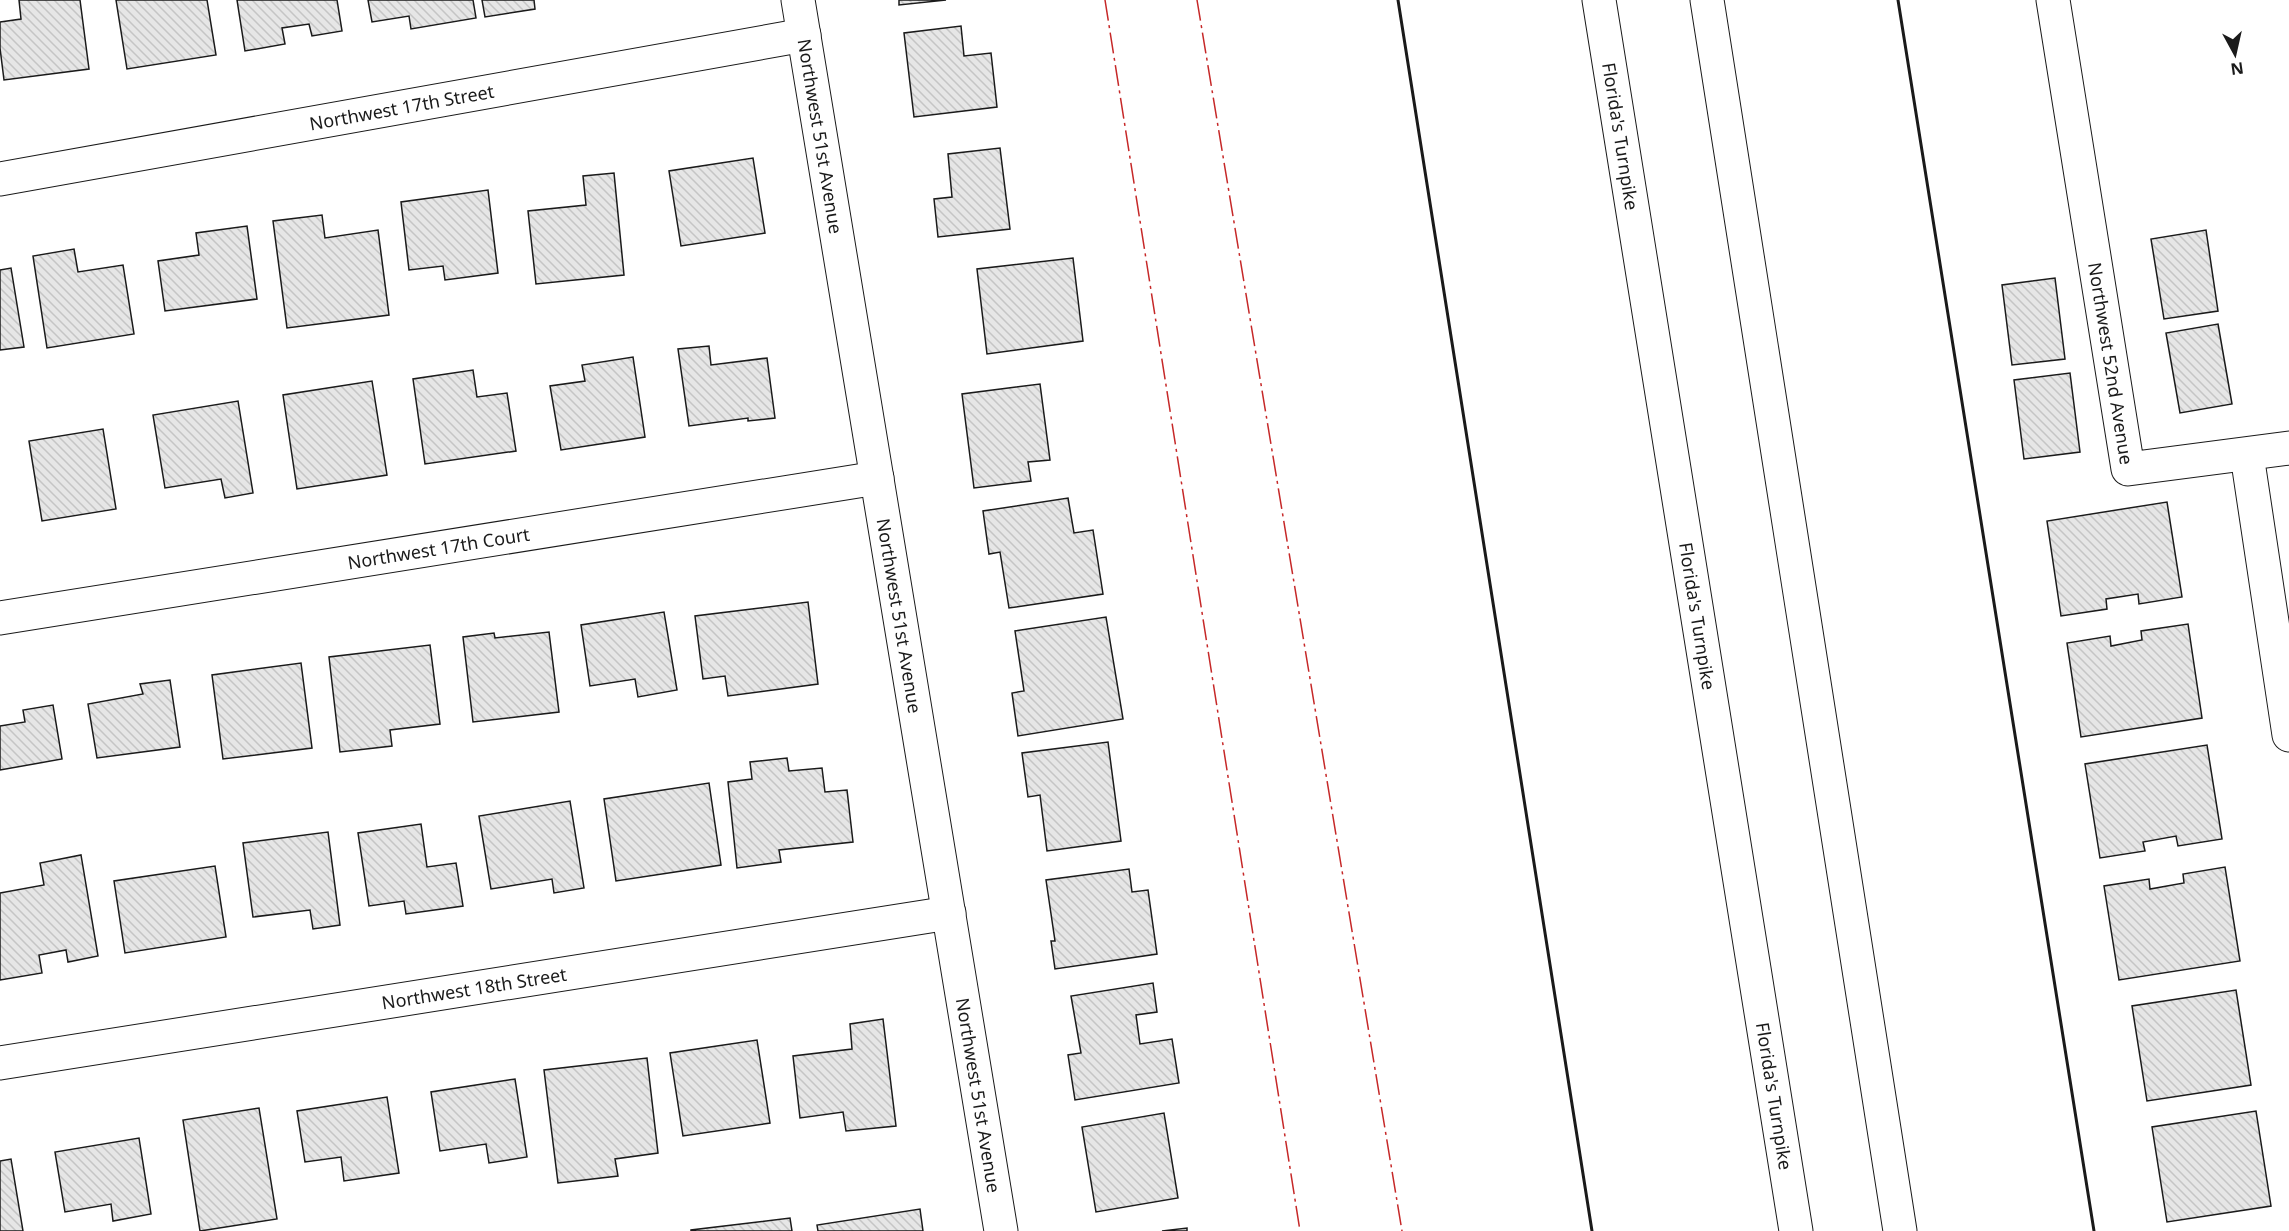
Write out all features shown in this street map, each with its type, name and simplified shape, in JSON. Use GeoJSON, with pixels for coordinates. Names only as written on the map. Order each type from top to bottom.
{"type":"FeatureCollection","features":[{"type":"Feature","properties":{"kind":"main road","name":"Northwest 51st Avenue"},"geometry":{"type":"LineString","coordinates":[[798,0],[1001,1231]]}},
{"type":"Feature","properties":{"kind":"main road","name":"Florida's Turnpike"},"geometry":{"type":"LineString","coordinates":[[1599,0],[1796,1231]]}},
{"type":"Feature","properties":{"kind":"main road"},"geometry":{"type":"LineString","coordinates":[[1707,0],[1900,1231]]}},
{"type":"Feature","properties":{"kind":"main road","name":"Northwest 52nd Avenue"},"geometry":{"type":"LineString","coordinates":[[2053,0],[2128,469],[2247,455]]}},
{"type":"Feature","properties":{"kind":"main road","name":"Northwest 17th Street"},"geometry":{"type":"LineString","coordinates":[[0,179],[804,35]]}},
{"type":"Feature","properties":{"kind":"main road"},"geometry":{"type":"LineString","coordinates":[[2289,448],[2247,455],[2286,701],[2289,735]]}},
{"type":"Feature","properties":{"kind":"main road","name":"Northwest 17th Court"},"geometry":{"type":"LineString","coordinates":[[0,618],[878,478]]}},
{"type":"Feature","properties":{"kind":"main road","name":"Northwest 18th Street"},"geometry":{"type":"LineString","coordinates":[[0,1063],[949,913]]}},
{"type":"Feature","properties":{"kind":"building"},"geometry":{"type":"Polygon","coordinates":[[[19,0],[80,0],[89,69],[4,80],[0,22],[21,19],[19,0]]]}},
{"type":"Feature","properties":{"kind":"building"},"geometry":{"type":"Polygon","coordinates":[[[116,0],[207,0],[216,55],[127,69],[116,0]]]}},
{"type":"Feature","properties":{"kind":"building"},"geometry":{"type":"Polygon","coordinates":[[[237,0],[337,0],[342,31],[312,36],[309,24],[282,28],[285,44],[245,51],[237,0]]]}},
{"type":"Feature","properties":{"kind":"building"},"geometry":{"type":"Polygon","coordinates":[[[368,0],[473,0],[476,18],[411,29],[409,16],[372,22],[368,0]]]}},
{"type":"Feature","properties":{"kind":"building"},"geometry":{"type":"Polygon","coordinates":[[[482,0],[534,0],[535,9],[485,17],[482,0]]]}},
{"type":"Feature","properties":{"kind":"building"},"geometry":{"type":"Polygon","coordinates":[[[899,0],[946,0],[899,5],[899,0]]]}},
{"type":"Feature","properties":{"kind":"building"},"geometry":{"type":"Polygon","coordinates":[[[961,26],[964,56],[991,53],[997,107],[914,117],[904,33],[961,26]]]}},
{"type":"Feature","properties":{"kind":"building"},"geometry":{"type":"Polygon","coordinates":[[[1000,148],[1010,229],[938,237],[934,199],[952,197],[948,154],[1000,148]]]}},
{"type":"Feature","properties":{"kind":"building"},"geometry":{"type":"Polygon","coordinates":[[[753,158],[765,233],[681,246],[669,171],[753,158]]]}},
{"type":"Feature","properties":{"kind":"building"},"geometry":{"type":"Polygon","coordinates":[[[614,173],[624,275],[536,284],[528,211],[586,205],[583,176],[614,173]]]}},
{"type":"Feature","properties":{"kind":"building"},"geometry":{"type":"Polygon","coordinates":[[[488,190],[498,273],[445,280],[443,266],[409,270],[401,202],[488,190]]]}},
{"type":"Feature","properties":{"kind":"building"},"geometry":{"type":"Polygon","coordinates":[[[322,215],[325,238],[378,230],[389,315],[287,328],[273,221],[322,215]]]}},
{"type":"Feature","properties":{"kind":"building"},"geometry":{"type":"Polygon","coordinates":[[[247,226],[257,299],[165,311],[158,261],[199,255],[196,233],[247,226]]]}},
{"type":"Feature","properties":{"kind":"building"},"geometry":{"type":"Polygon","coordinates":[[[2206,230],[2218,311],[2164,319],[2151,239],[2206,230]]]}},
{"type":"Feature","properties":{"kind":"building"},"geometry":{"type":"Polygon","coordinates":[[[74,249],[78,272],[123,265],[134,334],[47,348],[33,256],[74,249]]]}},
{"type":"Feature","properties":{"kind":"building"},"geometry":{"type":"Polygon","coordinates":[[[1073,258],[1083,341],[987,354],[977,269],[1073,258]]]}},
{"type":"Feature","properties":{"kind":"building"},"geometry":{"type":"Polygon","coordinates":[[[11,268],[24,347],[0,350],[0,270],[11,268]]]}},
{"type":"Feature","properties":{"kind":"building"},"geometry":{"type":"Polygon","coordinates":[[[2055,278],[2065,359],[2012,365],[2002,285],[2055,278]]]}},
{"type":"Feature","properties":{"kind":"building"},"geometry":{"type":"Polygon","coordinates":[[[2218,324],[2232,404],[2180,413],[2166,333],[2218,324]]]}},
{"type":"Feature","properties":{"kind":"building"},"geometry":{"type":"Polygon","coordinates":[[[709,346],[711,365],[767,358],[775,418],[748,421],[748,418],[689,426],[678,349],[709,346]]]}},
{"type":"Feature","properties":{"kind":"building"},"geometry":{"type":"Polygon","coordinates":[[[633,357],[645,437],[561,450],[550,386],[585,381],[582,365],[633,357]]]}},
{"type":"Feature","properties":{"kind":"building"},"geometry":{"type":"Polygon","coordinates":[[[473,370],[477,397],[507,393],[516,451],[425,464],[413,379],[473,370]]]}},
{"type":"Feature","properties":{"kind":"building"},"geometry":{"type":"Polygon","coordinates":[[[2070,373],[2080,452],[2024,459],[2014,380],[2070,373]]]}},
{"type":"Feature","properties":{"kind":"building"},"geometry":{"type":"Polygon","coordinates":[[[372,381],[387,475],[297,489],[283,395],[372,381]]]}},
{"type":"Feature","properties":{"kind":"building"},"geometry":{"type":"Polygon","coordinates":[[[1040,384],[1050,460],[1028,462],[1031,481],[974,488],[962,394],[1040,384]]]}},
{"type":"Feature","properties":{"kind":"building"},"geometry":{"type":"Polygon","coordinates":[[[238,401],[253,493],[225,498],[221,479],[165,488],[153,415],[238,401]]]}},
{"type":"Feature","properties":{"kind":"building"},"geometry":{"type":"Polygon","coordinates":[[[103,429],[116,509],[42,521],[29,441],[103,429]]]}},
{"type":"Feature","properties":{"kind":"building"},"geometry":{"type":"Polygon","coordinates":[[[1068,498],[1074,533],[1093,530],[1103,594],[1009,608],[1000,552],[989,554],[983,511],[1068,498]]]}},
{"type":"Feature","properties":{"kind":"building"},"geometry":{"type":"Polygon","coordinates":[[[2167,502],[2182,597],[2139,604],[2138,594],[2106,599],[2107,609],[2061,616],[2047,521],[2167,502]]]}},
{"type":"Feature","properties":{"kind":"building"},"geometry":{"type":"Polygon","coordinates":[[[808,602],[818,684],[728,696],[725,676],[703,679],[695,616],[808,602]]]}},
{"type":"Feature","properties":{"kind":"building"},"geometry":{"type":"Polygon","coordinates":[[[664,612],[677,690],[638,697],[635,679],[590,686],[581,625],[664,612]]]}},
{"type":"Feature","properties":{"kind":"building"},"geometry":{"type":"Polygon","coordinates":[[[1106,617],[1123,719],[1018,736],[1012,693],[1024,691],[1015,631],[1106,617]]]}},
{"type":"Feature","properties":{"kind":"building"},"geometry":{"type":"Polygon","coordinates":[[[2188,624],[2202,718],[2081,737],[2067,643],[2110,636],[2111,646],[2142,640],[2141,631],[2188,624]]]}},
{"type":"Feature","properties":{"kind":"building"},"geometry":{"type":"Polygon","coordinates":[[[549,632],[559,712],[473,722],[463,637],[494,633],[495,638],[549,632]]]}},
{"type":"Feature","properties":{"kind":"building"},"geometry":{"type":"Polygon","coordinates":[[[430,645],[440,724],[390,730],[392,746],[340,752],[329,657],[430,645]]]}},
{"type":"Feature","properties":{"kind":"building"},"geometry":{"type":"Polygon","coordinates":[[[301,663],[312,748],[223,759],[212,675],[301,663]]]}},
{"type":"Feature","properties":{"kind":"building"},"geometry":{"type":"Polygon","coordinates":[[[170,680],[180,747],[97,758],[88,704],[143,694],[140,684],[170,680]]]}},
{"type":"Feature","properties":{"kind":"building"},"geometry":{"type":"Polygon","coordinates":[[[53,705],[62,759],[0,770],[0,726],[25,722],[23,710],[53,705]]]}},
{"type":"Feature","properties":{"kind":"building"},"geometry":{"type":"Polygon","coordinates":[[[1108,742],[1121,841],[1047,851],[1040,795],[1028,797],[1022,753],[1108,742]]]}},
{"type":"Feature","properties":{"kind":"building"},"geometry":{"type":"Polygon","coordinates":[[[2207,745],[2222,839],[2178,846],[2176,836],[2143,842],[2145,851],[2100,858],[2085,764],[2207,745]]]}},
{"type":"Feature","properties":{"kind":"building"},"geometry":{"type":"Polygon","coordinates":[[[787,758],[789,771],[822,768],[825,792],[847,790],[853,842],[779,850],[781,862],[737,868],[728,782],[752,779],[750,762],[787,758]]]}},
{"type":"Feature","properties":{"kind":"building"},"geometry":{"type":"Polygon","coordinates":[[[709,783],[721,865],[616,881],[604,799],[709,783]]]}},
{"type":"Feature","properties":{"kind":"building"},"geometry":{"type":"Polygon","coordinates":[[[570,801],[584,888],[554,893],[552,879],[491,889],[479,816],[570,801]]]}},
{"type":"Feature","properties":{"kind":"building"},"geometry":{"type":"Polygon","coordinates":[[[421,824],[427,867],[456,863],[463,906],[406,914],[404,901],[369,906],[358,833],[421,824]]]}},
{"type":"Feature","properties":{"kind":"building"},"geometry":{"type":"Polygon","coordinates":[[[328,832],[340,925],[313,929],[310,910],[253,917],[243,843],[328,832]]]}},
{"type":"Feature","properties":{"kind":"building"},"geometry":{"type":"Polygon","coordinates":[[[81,855],[98,956],[68,962],[66,950],[39,955],[42,973],[0,980],[0,893],[44,885],[40,863],[81,855]]]}},
{"type":"Feature","properties":{"kind":"building"},"geometry":{"type":"Polygon","coordinates":[[[215,866],[226,937],[125,953],[114,881],[215,866]]]}},
{"type":"Feature","properties":{"kind":"building"},"geometry":{"type":"Polygon","coordinates":[[[2225,867],[2240,961],[2119,980],[2104,886],[2149,879],[2150,889],[2184,883],[2183,874],[2225,867]]]}},
{"type":"Feature","properties":{"kind":"building"},"geometry":{"type":"Polygon","coordinates":[[[1129,869],[1132,892],[1148,890],[1157,954],[1055,969],[1051,941],[1055,941],[1046,880],[1129,869]]]}},
{"type":"Feature","properties":{"kind":"building"},"geometry":{"type":"Polygon","coordinates":[[[1153,983],[1157,1012],[1136,1015],[1140,1044],[1172,1039],[1179,1083],[1075,1100],[1068,1055],[1081,1053],[1071,996],[1153,983]]]}},
{"type":"Feature","properties":{"kind":"building"},"geometry":{"type":"Polygon","coordinates":[[[2236,990],[2251,1085],[2147,1101],[2132,1006],[2236,990]]]}},
{"type":"Feature","properties":{"kind":"building"},"geometry":{"type":"Polygon","coordinates":[[[883,1019],[896,1126],[846,1131],[843,1112],[800,1118],[793,1056],[852,1049],[850,1024],[883,1019]]]}},
{"type":"Feature","properties":{"kind":"building"},"geometry":{"type":"Polygon","coordinates":[[[757,1040],[770,1123],[683,1136],[670,1053],[757,1040]]]}},
{"type":"Feature","properties":{"kind":"building"},"geometry":{"type":"Polygon","coordinates":[[[647,1058],[658,1153],[615,1159],[618,1176],[558,1183],[544,1070],[647,1058]]]}},
{"type":"Feature","properties":{"kind":"building"},"geometry":{"type":"Polygon","coordinates":[[[515,1079],[527,1157],[489,1163],[486,1144],[440,1151],[431,1092],[515,1079]]]}},
{"type":"Feature","properties":{"kind":"building"},"geometry":{"type":"Polygon","coordinates":[[[387,1097],[399,1173],[344,1181],[341,1157],[305,1162],[297,1111],[387,1097]]]}},
{"type":"Feature","properties":{"kind":"building"},"geometry":{"type":"Polygon","coordinates":[[[259,1108],[277,1219],[200,1231],[183,1120],[259,1108]]]}},
{"type":"Feature","properties":{"kind":"building"},"geometry":{"type":"Polygon","coordinates":[[[2256,1111],[2271,1206],[2167,1222],[2152,1127],[2256,1111]]]}},
{"type":"Feature","properties":{"kind":"building"},"geometry":{"type":"Polygon","coordinates":[[[1164,1113],[1178,1198],[1096,1212],[1082,1127],[1164,1113]]]}},
{"type":"Feature","properties":{"kind":"building"},"geometry":{"type":"Polygon","coordinates":[[[139,1138],[151,1214],[113,1221],[111,1204],[65,1212],[55,1152],[139,1138]]]}},
{"type":"Feature","properties":{"kind":"building"},"geometry":{"type":"Polygon","coordinates":[[[11,1159],[23,1231],[0,1231],[0,1161],[11,1159]]]}},
{"type":"Feature","properties":{"kind":"building"},"geometry":{"type":"Polygon","coordinates":[[[920,1209],[923,1231],[818,1231],[817,1225],[920,1209]]]}},
{"type":"Feature","properties":{"kind":"building"},"geometry":{"type":"Polygon","coordinates":[[[790,1218],[792,1231],[691,1231],[691,1230],[790,1218]]]}},
{"type":"Feature","properties":{"kind":"building"},"geometry":{"type":"Polygon","coordinates":[[[1187,1228],[1187,1231],[1162,1231],[1187,1228]]]}},
{"type":"Feature","properties":{"kind":"wall"},"geometry":{"type":"LineString","coordinates":[[1398,0],[1592,1231]]}},
{"type":"Feature","properties":{"kind":"wall"},"geometry":{"type":"LineString","coordinates":[[1898,0],[2094,1231]]}},
{"type":"Feature","properties":{"kind":"power"},"geometry":{"type":"LineString","coordinates":[[1105,0],[1300,1231]]}},
{"type":"Feature","properties":{"kind":"power"},"geometry":{"type":"LineString","coordinates":[[1197,0],[1402,1231]]}}]}
